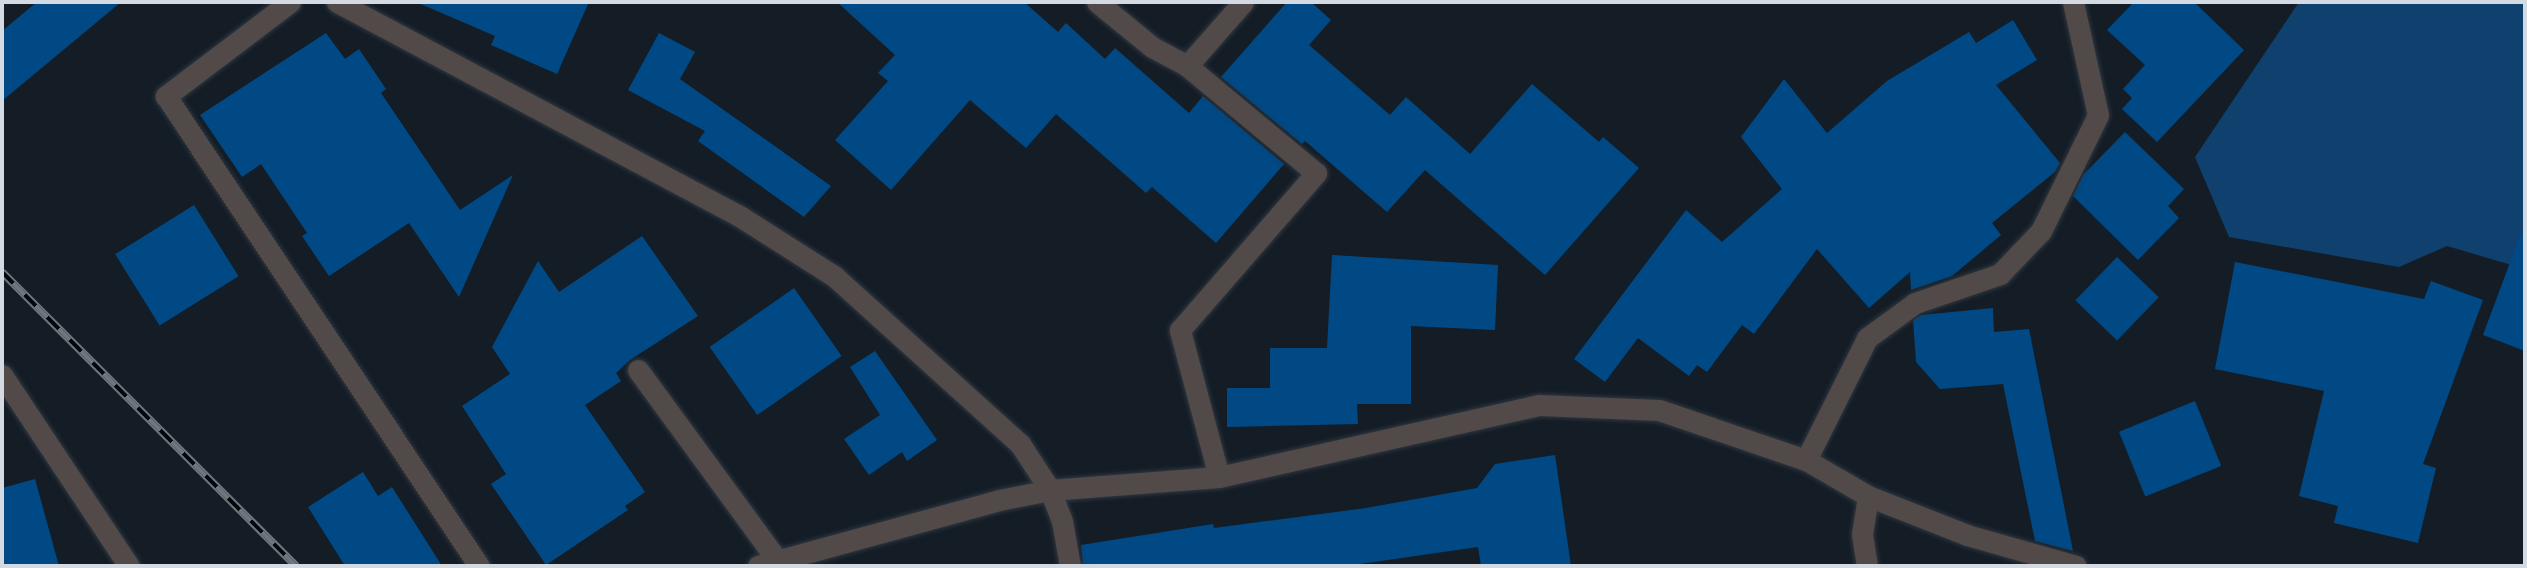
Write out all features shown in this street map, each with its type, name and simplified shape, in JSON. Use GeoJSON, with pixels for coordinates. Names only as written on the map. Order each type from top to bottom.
{"type":"FeatureCollection","features":[{"type":"Feature","properties":{"kind":"street"},"geometry":{"type":"LineString","coordinates":[[290,2],[166,96],[479,566]]}},
{"type":"Feature","properties":{"kind":"street"},"geometry":{"type":"LineString","coordinates":[[337,2],[741,217],[834,276],[1020,444],[1050,490],[1070,566]]}},
{"type":"Feature","properties":{"kind":"street"},"geometry":{"type":"LineString","coordinates":[[1097,2],[1152,47],[1187,66],[1316,173],[1180,330],[1219,477]]}},
{"type":"Feature","properties":{"kind":"street"},"geometry":{"type":"LineString","coordinates":[[1187,66],[1243,2]]}},
{"type":"Feature","properties":{"kind":"street"},"geometry":{"type":"LineString","coordinates":[[1806,460],[1867,338],[1916,303],[2000,274],[2041,231],[2098,115],[2073,2]]}},
{"type":"Feature","properties":{"kind":"street"},"geometry":{"type":"LineString","coordinates":[[638,370],[768,564],[1050,490],[1219,477],[1539,405],[1659,411],[1806,460],[1868,496],[1967,535],[2076,566]]}},
{"type":"Feature","properties":{"kind":"street"},"geometry":{"type":"LineString","coordinates":[[2,375],[129,566]]}},
{"type":"Feature","properties":{"kind":"street"},"geometry":{"type":"LineString","coordinates":[[1867,566],[1862,534],[1868,496]]}},
{"type":"Feature","properties":{"kind":"shaded area"},"geometry":{"type":"Polygon","coordinates":[[[2299,2],[2525,2],[2525,269],[2447,246],[2399,267],[2229,237],[2195,157],[2299,2]]]}},
{"type":"Feature","properties":{"kind":"building"},"geometry":{"type":"Polygon","coordinates":[[[37,2],[121,2],[2,101],[2,31],[37,2]]]}},
{"type":"Feature","properties":{"kind":"building"},"geometry":{"type":"Polygon","coordinates":[[[416,2],[589,2],[557,74],[491,45],[495,36],[416,2]]]}},
{"type":"Feature","properties":{"kind":"building"},"geometry":{"type":"Polygon","coordinates":[[[837,2],[1024,2],[1058,32],[1066,23],[1105,59],[1115,48],[1189,113],[1203,96],[1284,164],[1216,243],[1152,187],[1146,193],[1056,114],[1026,148],[970,100],[891,190],[835,140],[888,81],[878,73],[895,55],[837,2]]]}},
{"type":"Feature","properties":{"kind":"building"},"geometry":{"type":"Polygon","coordinates":[[[1287,2],[1311,2],[1331,20],[1309,45],[1390,115],[1406,97],[1470,154],[1532,84],[1599,142],[1603,137],[1639,168],[1545,275],[1425,170],[1387,212],[1305,141],[1302,144],[1221,77],[1287,2]]]}},
{"type":"Feature","properties":{"kind":"building"},"geometry":{"type":"Polygon","coordinates":[[[2134,2],[2194,2],[2244,50],[2157,142],[2122,109],[2132,98],[2123,89],[2145,65],[2107,30],[2134,2]]]}},
{"type":"Feature","properties":{"kind":"building"},"geometry":{"type":"Polygon","coordinates":[[[2013,20],[2037,60],[1996,85],[2060,163],[2055,172],[1992,223],[2001,235],[1952,276],[1911,290],[1910,272],[1869,308],[1817,249],[1754,334],[1742,325],[1707,372],[1697,365],[1689,376],[1638,338],[1605,382],[1574,359],[1686,210],[1722,242],[1782,189],[1741,137],[1784,79],[1827,133],[1887,81],[1969,32],[1976,43],[2013,20]]]}},
{"type":"Feature","properties":{"kind":"building"},"geometry":{"type":"Polygon","coordinates":[[[326,33],[345,59],[359,49],[386,89],[381,93],[460,210],[513,175],[459,297],[409,223],[329,276],[302,236],[307,233],[261,164],[242,177],[200,115],[326,33]]]}},
{"type":"Feature","properties":{"kind":"building"},"geometry":{"type":"Polygon","coordinates":[[[659,33],[695,52],[680,79],[831,186],[804,217],[698,141],[705,131],[628,90],[659,33]]]}},
{"type":"Feature","properties":{"kind":"building"},"geometry":{"type":"Polygon","coordinates":[[[2125,132],[2184,189],[2168,206],[2179,218],[2138,260],[2073,196],[2083,175],[2125,132]]]}},
{"type":"Feature","properties":{"kind":"building"},"geometry":{"type":"Polygon","coordinates":[[[194,205],[239,276],[160,326],[115,254],[194,205]]]}},
{"type":"Feature","properties":{"kind":"building"},"geometry":{"type":"Polygon","coordinates":[[[2521,233],[2525,234],[2525,351],[2483,335],[2521,233]]]}},
{"type":"Feature","properties":{"kind":"building"},"geometry":{"type":"Polygon","coordinates":[[[642,236],[698,316],[630,360],[616,373],[621,381],[585,405],[645,492],[625,506],[628,510],[546,565],[491,484],[506,474],[462,406],[510,374],[492,347],[538,261],[559,292],[642,236]]]}},
{"type":"Feature","properties":{"kind":"building"},"geometry":{"type":"Polygon","coordinates":[[[1332,255],[1498,265],[1495,330],[1411,326],[1411,404],[1357,404],[1358,424],[1227,427],[1227,388],[1270,388],[1270,348],[1327,348],[1332,255]]]}},
{"type":"Feature","properties":{"kind":"building"},"geometry":{"type":"Polygon","coordinates":[[[2117,257],[2159,297],[2117,340],[2075,300],[2117,257]]]}},
{"type":"Feature","properties":{"kind":"building"},"geometry":{"type":"Polygon","coordinates":[[[2235,262],[2424,299],[2431,281],[2483,300],[2423,464],[2436,468],[2418,543],[2334,523],[2338,506],[2299,496],[2324,391],[2215,369],[2235,262]]]}},
{"type":"Feature","properties":{"kind":"building"},"geometry":{"type":"Polygon","coordinates":[[[794,288],[842,356],[757,415],[710,347],[794,288]]]}},
{"type":"Feature","properties":{"kind":"building"},"geometry":{"type":"Polygon","coordinates":[[[1993,308],[1994,332],[2029,329],[2073,551],[2035,541],[2003,384],[1940,389],[1916,362],[1913,320],[1921,315],[1993,308]]]}},
{"type":"Feature","properties":{"kind":"building"},"geometry":{"type":"Polygon","coordinates":[[[875,351],[937,440],[907,461],[902,452],[869,475],[844,439],[880,415],[850,367],[875,351]]]}},
{"type":"Feature","properties":{"kind":"building"},"geometry":{"type":"Polygon","coordinates":[[[2195,401],[2221,466],[2145,497],[2119,432],[2195,401]]]}},
{"type":"Feature","properties":{"kind":"building"},"geometry":{"type":"Polygon","coordinates":[[[1555,455],[1571,566],[1481,566],[1478,547],[1346,566],[1083,566],[1081,545],[1213,524],[1214,528],[1366,508],[1477,488],[1495,464],[1555,455]]]}},
{"type":"Feature","properties":{"kind":"building"},"geometry":{"type":"Polygon","coordinates":[[[363,472],[378,496],[392,487],[442,566],[345,566],[308,507],[363,472]]]}},
{"type":"Feature","properties":{"kind":"building"},"geometry":{"type":"Polygon","coordinates":[[[35,479],[59,566],[2,566],[2,488],[35,479]]]}},
{"type":"Feature","properties":{"kind":"railway"},"geometry":{"type":"LineString","coordinates":[[2,272],[296,566]]}}]}
